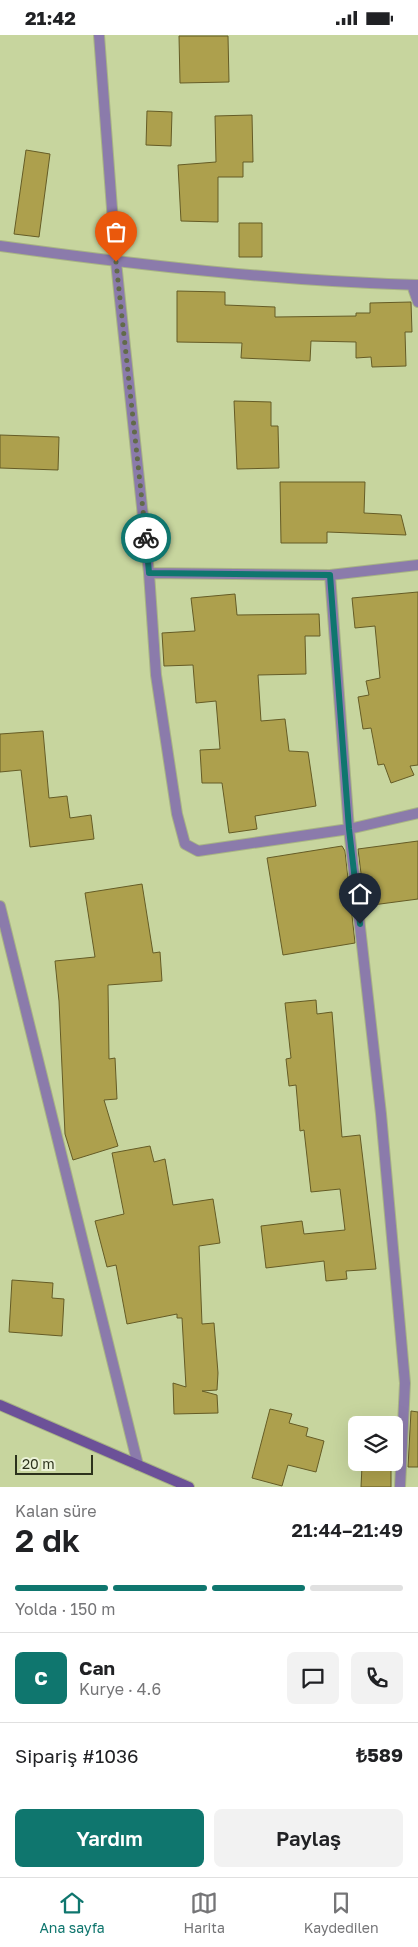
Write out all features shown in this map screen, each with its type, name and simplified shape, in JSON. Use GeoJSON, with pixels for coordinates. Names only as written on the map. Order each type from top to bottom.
{"type":"FeatureCollection","features":[{"type":"Feature","properties":{"kind":"street"},"geometry":{"type":"LineString","coordinates":[[99,35],[116,262],[149,573],[156,675],[177,814],[185,844],[198,851],[349,829],[418,813]]}},
{"type":"Feature","properties":{"kind":"street"},"geometry":{"type":"LineString","coordinates":[[0,247],[116,262],[312,280],[415,285],[418,302]]}},
{"type":"Feature","properties":{"kind":"street"},"geometry":{"type":"LineString","coordinates":[[149,573],[330,575],[418,565]]}},
{"type":"Feature","properties":{"kind":"street"},"geometry":{"type":"LineString","coordinates":[[330,575],[349,829],[381,1114],[405,1383],[400,1487]]}},
{"type":"Feature","properties":{"kind":"street"},"geometry":{"type":"LineString","coordinates":[[0,906],[138,1465]]}},
{"type":"Feature","properties":{"kind":"street"},"geometry":{"type":"LineString","coordinates":[[0,1405],[190,1487]]}},
{"type":"Feature","properties":{"kind":"building"},"geometry":{"type":"Polygon","coordinates":[[[179,36],[228,36],[229,82],[180,83],[179,36]]]}},
{"type":"Feature","properties":{"kind":"building"},"geometry":{"type":"Polygon","coordinates":[[[147,111],[172,112],[171,146],[146,145],[147,111]]]}},
{"type":"Feature","properties":{"kind":"building"},"geometry":{"type":"Polygon","coordinates":[[[252,115],[253,162],[243,162],[243,177],[218,177],[218,222],[181,221],[178,165],[216,162],[215,116],[252,115]]]}},
{"type":"Feature","properties":{"kind":"building"},"geometry":{"type":"Polygon","coordinates":[[[26,150],[50,154],[39,237],[14,234],[26,150]]]}},
{"type":"Feature","properties":{"kind":"building"},"geometry":{"type":"Polygon","coordinates":[[[239,223],[262,223],[262,257],[239,257],[239,223]]]}},
{"type":"Feature","properties":{"kind":"building"},"geometry":{"type":"Polygon","coordinates":[[[177,291],[225,292],[225,305],[275,307],[275,317],[356,316],[356,313],[370,313],[370,303],[411,302],[412,332],[405,332],[406,366],[372,367],[371,357],[356,358],[356,342],[311,341],[310,361],[241,358],[242,343],[177,342],[177,291]]]}},
{"type":"Feature","properties":{"kind":"building"},"geometry":{"type":"Polygon","coordinates":[[[234,401],[271,402],[271,426],[278,426],[279,468],[237,469],[234,401]]]}},
{"type":"Feature","properties":{"kind":"building"},"geometry":{"type":"Polygon","coordinates":[[[0,435],[59,437],[58,470],[0,468],[0,435]]]}},
{"type":"Feature","properties":{"kind":"building"},"geometry":{"type":"Polygon","coordinates":[[[280,482],[365,482],[364,513],[401,515],[406,535],[327,532],[327,543],[281,543],[280,482]]]}},
{"type":"Feature","properties":{"kind":"building"},"geometry":{"type":"Polygon","coordinates":[[[418,592],[418,765],[410,766],[414,775],[391,783],[384,764],[378,765],[371,728],[363,729],[358,697],[369,695],[366,681],[380,678],[375,626],[355,628],[352,598],[418,592]]]}},
{"type":"Feature","properties":{"kind":"building"},"geometry":{"type":"Polygon","coordinates":[[[235,594],[237,615],[319,614],[320,636],[305,636],[306,674],[258,675],[261,721],[285,719],[289,751],[308,752],[316,806],[255,816],[257,829],[229,833],[222,783],[202,783],[200,750],[220,749],[216,701],[196,703],[193,665],[164,666],[162,633],[195,631],[191,598],[235,594]]]}},
{"type":"Feature","properties":{"kind":"building"},"geometry":{"type":"Polygon","coordinates":[[[43,731],[49,798],[67,796],[70,818],[91,815],[94,839],[30,847],[21,770],[0,772],[0,734],[43,731]]]}},
{"type":"Feature","properties":{"kind":"building"},"geometry":{"type":"Polygon","coordinates":[[[418,841],[418,899],[365,906],[358,849],[418,841]]]}},
{"type":"Feature","properties":{"kind":"building"},"geometry":{"type":"Polygon","coordinates":[[[342,846],[345,851],[355,943],[283,955],[267,858],[342,846]]]}},
{"type":"Feature","properties":{"kind":"building"},"geometry":{"type":"Polygon","coordinates":[[[142,884],[153,953],[160,952],[162,981],[108,985],[109,1059],[115,1058],[117,1099],[104,1100],[118,1146],[73,1160],[65,1134],[59,1001],[55,961],[95,957],[85,893],[142,884]]]}},
{"type":"Feature","properties":{"kind":"building"},"geometry":{"type":"Polygon","coordinates":[[[316,1000],[317,1014],[332,1012],[342,1137],[360,1135],[376,1269],[346,1271],[347,1279],[326,1281],[324,1261],[266,1268],[261,1226],[302,1221],[304,1234],[345,1230],[340,1189],[311,1192],[304,1130],[300,1131],[296,1085],[289,1086],[286,1059],[291,1058],[285,1003],[316,1000]]]}},
{"type":"Feature","properties":{"kind":"building"},"geometry":{"type":"Polygon","coordinates":[[[150,1146],[154,1162],[165,1159],[173,1205],[213,1199],[220,1243],[199,1246],[202,1324],[214,1323],[218,1373],[217,1390],[202,1391],[217,1395],[218,1413],[174,1414],[173,1383],[186,1387],[182,1318],[177,1318],[177,1314],[127,1324],[116,1265],[107,1267],[95,1221],[124,1214],[112,1153],[150,1146]]]}},
{"type":"Feature","properties":{"kind":"building"},"geometry":{"type":"Polygon","coordinates":[[[12,1280],[53,1283],[52,1298],[64,1299],[62,1336],[9,1332],[12,1280]]]}},
{"type":"Feature","properties":{"kind":"building"},"geometry":{"type":"Polygon","coordinates":[[[270,1409],[292,1414],[289,1423],[308,1428],[306,1436],[324,1441],[316,1472],[288,1465],[282,1486],[252,1478],[270,1409]]]}},
{"type":"Feature","properties":{"kind":"building"},"geometry":{"type":"Polygon","coordinates":[[[411,1411],[418,1412],[418,1467],[408,1467],[411,1411]]]}},
{"type":"Feature","properties":{"kind":"building"},"geometry":{"type":"Polygon","coordinates":[[[362,1471],[391,1471],[391,1487],[361,1487],[362,1471]]]}},
{"type":"Feature","properties":{"kind":"way so far"},"geometry":{"type":"LineString","coordinates":[[116,262],[146,538]]}},
{"type":"Feature","properties":{"kind":"route"},"geometry":{"type":"LineString","coordinates":[[146,538],[149,573],[330,575],[349,829],[360,924]]}}]}
